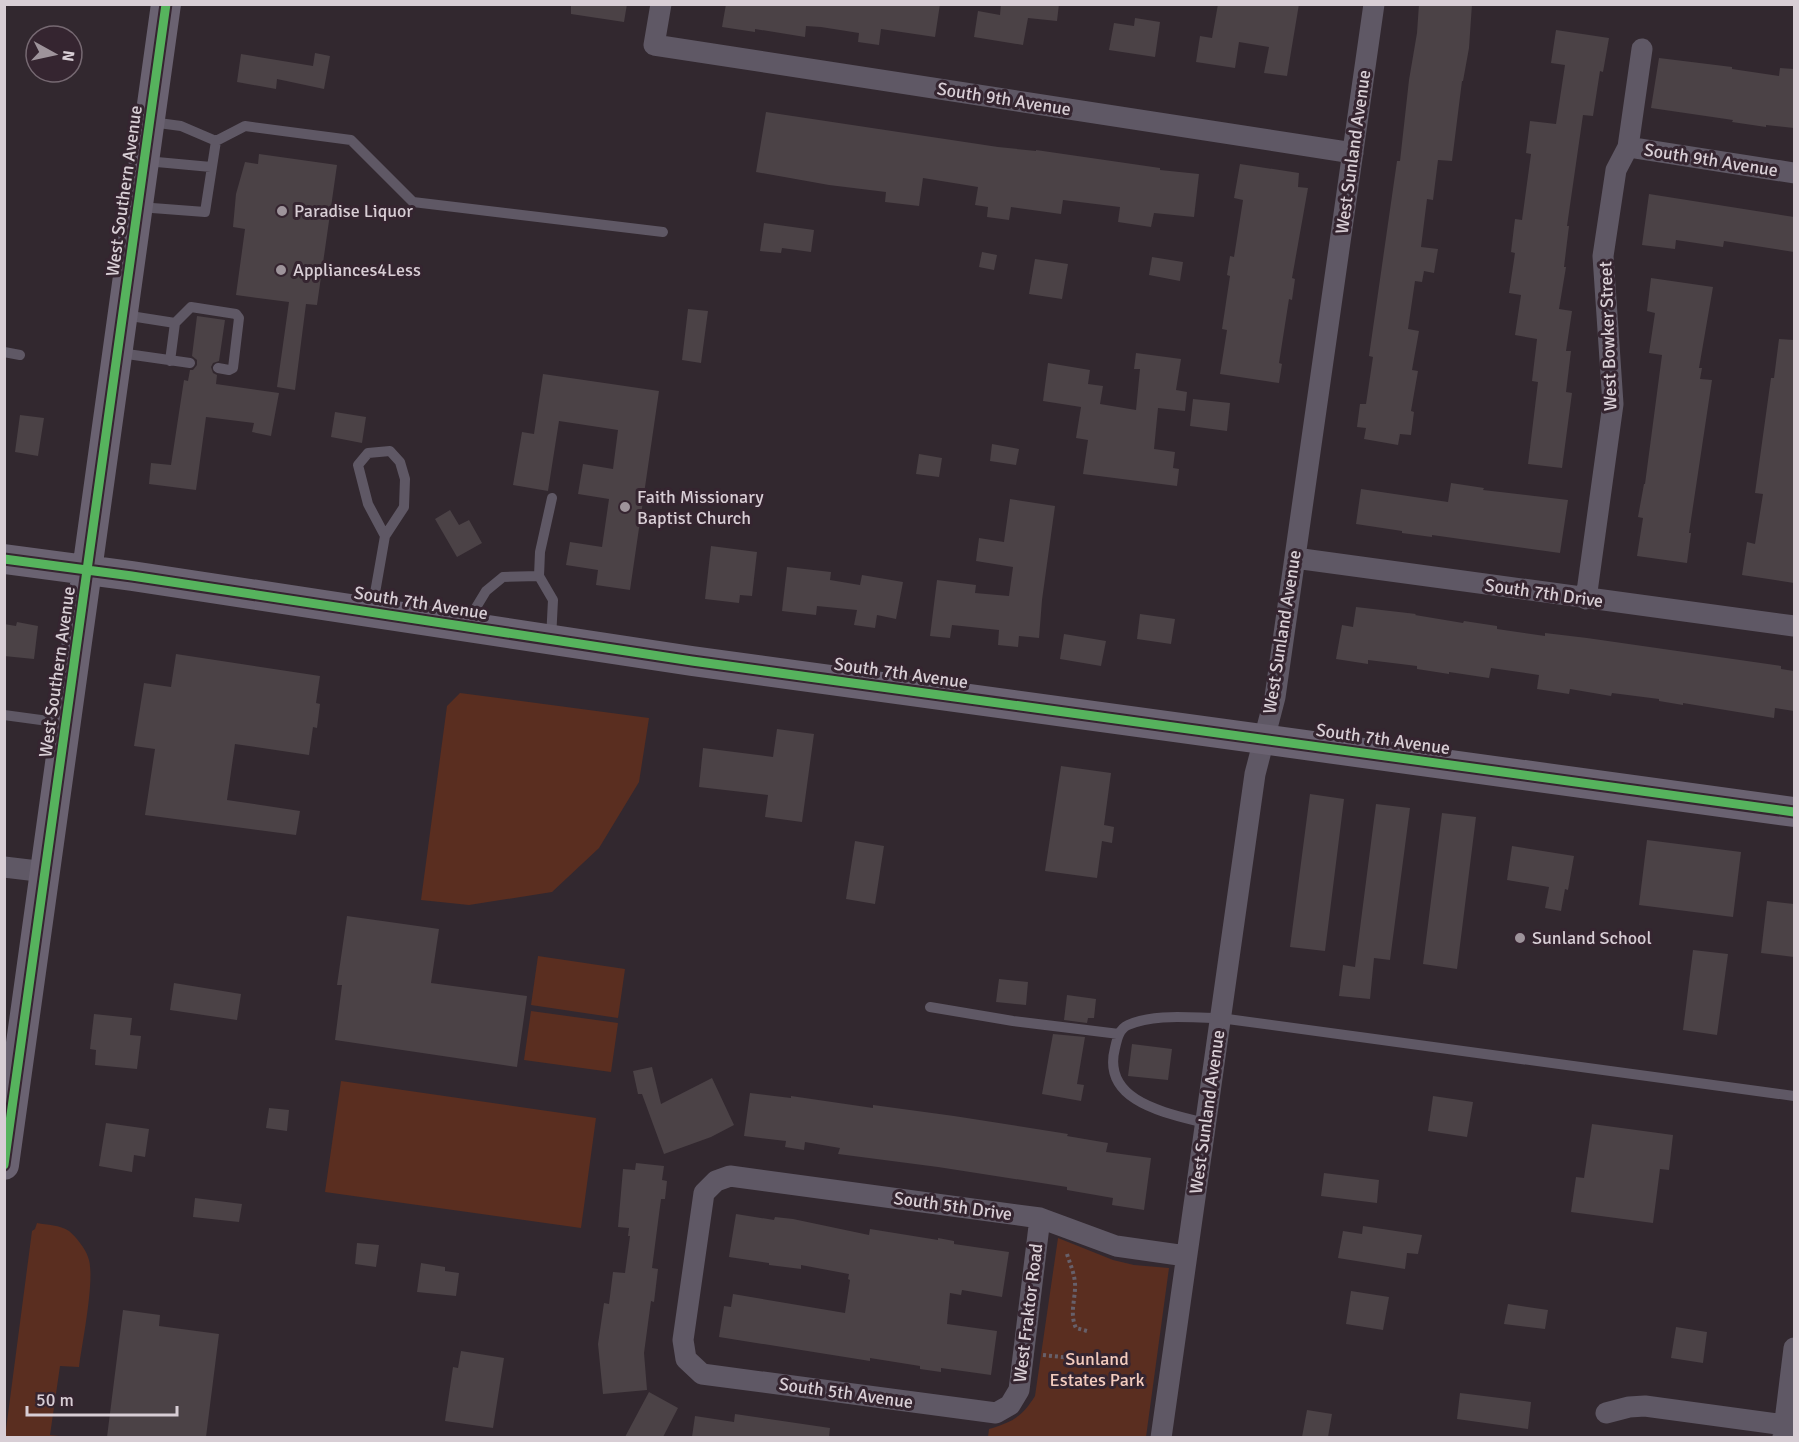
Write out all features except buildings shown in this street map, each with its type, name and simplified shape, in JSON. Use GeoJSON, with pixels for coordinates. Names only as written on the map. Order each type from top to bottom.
{"type":"FeatureCollection","features":[{"type":"Feature","properties":{"kind":"main road","name":"West Southern Avenue"},"geometry":{"type":"LineString","coordinates":[[4,1166],[20,1021],[46,872],[166,4]]}},
{"type":"Feature","properties":{"kind":"main road","name":"South 7th Avenue"},"geometry":{"type":"LineString","coordinates":[[4,559],[727,666],[1794,812]]}},
{"type":"Feature","properties":{"kind":"street","name":"South 9th Avenue"},"geometry":{"type":"LineString","coordinates":[[661,4],[654,45],[1353,153]]}},
{"type":"Feature","properties":{"kind":"street","name":"West Sunland Avenue"},"geometry":{"type":"LineString","coordinates":[[1161,1437],[1255,774],[1275,697],[1374,4]]}},
{"type":"Feature","properties":{"kind":"street","name":"West Bowker Street"},"geometry":{"type":"LineString","coordinates":[[1586,599],[1613,404],[1603,256],[1616,170],[1628,147],[1642,49]]}},
{"type":"Feature","properties":{"kind":"street","name":"South 9th Avenue"},"geometry":{"type":"LineString","coordinates":[[1628,147],[1794,173]]}},
{"type":"Feature","properties":{"kind":"street","name":"South 7th Drive"},"geometry":{"type":"LineString","coordinates":[[1295,558],[1794,626]]}},
{"type":"Feature","properties":{"kind":"street"},"geometry":{"type":"LineString","coordinates":[[4,867],[46,872]]}},
{"type":"Feature","properties":{"kind":"street","name":"South 5th Drive"},"geometry":{"type":"LineString","coordinates":[[686,1359],[683,1341],[704,1193],[716,1181],[730,1176],[1040,1218],[1116,1246],[1186,1256]]}},
{"type":"Feature","properties":{"kind":"street","name":"West Fraktor Road"},"geometry":{"type":"LineString","coordinates":[[1010,1405],[1019,1390],[1040,1218]]}},
{"type":"Feature","properties":{"kind":"street"},"geometry":{"type":"LineString","coordinates":[[1606,1413],[1629,1407],[1645,1406],[1787,1424],[1794,1348]]}},
{"type":"Feature","properties":{"kind":"street","name":"South 5th Avenue"},"geometry":{"type":"LineString","coordinates":[[686,1359],[702,1374],[996,1413],[1010,1405]]}},
{"type":"Feature","properties":{"kind":"lane"},"geometry":{"type":"LineString","coordinates":[[150,122],[181,126],[216,141]]}},
{"type":"Feature","properties":{"kind":"lane"},"geometry":{"type":"LineString","coordinates":[[216,141],[245,126],[351,140],[413,202],[663,232]]}},
{"type":"Feature","properties":{"kind":"lane"},"geometry":{"type":"LineString","coordinates":[[138,207],[205,212],[216,141]]}},
{"type":"Feature","properties":{"kind":"lane"},"geometry":{"type":"LineString","coordinates":[[145,161],[211,167]]}},
{"type":"Feature","properties":{"kind":"lane"},"geometry":{"type":"LineString","coordinates":[[170,361],[176,323],[191,307],[236,314],[239,318],[233,368],[229,370],[218,368]]}},
{"type":"Feature","properties":{"kind":"lane"},"geometry":{"type":"LineString","coordinates":[[123,315],[176,323]]}},
{"type":"Feature","properties":{"kind":"lane"},"geometry":{"type":"LineString","coordinates":[[4,352],[20,355]]}},
{"type":"Feature","properties":{"kind":"lane"},"geometry":{"type":"LineString","coordinates":[[118,353],[190,363]]}},
{"type":"Feature","properties":{"kind":"lane"},"geometry":{"type":"LineString","coordinates":[[372,612],[385,536],[404,507],[405,479],[400,462],[390,451],[368,453],[358,465],[368,504],[385,536]]}},
{"type":"Feature","properties":{"kind":"lane"},"geometry":{"type":"LineString","coordinates":[[551,639],[553,600],[539,576],[540,552],[552,498]]}},
{"type":"Feature","properties":{"kind":"lane"},"geometry":{"type":"LineString","coordinates":[[465,626],[486,591],[503,577],[539,576]]}},
{"type":"Feature","properties":{"kind":"lane"},"geometry":{"type":"LineString","coordinates":[[4,715],[66,723]]}},
{"type":"Feature","properties":{"kind":"lane"},"geometry":{"type":"LineString","coordinates":[[930,1007],[1013,1021],[1119,1034]]}},
{"type":"Feature","properties":{"kind":"lane"},"geometry":{"type":"LineString","coordinates":[[1205,1123],[1143,1104],[1125,1093],[1114,1075],[1113,1054],[1119,1034],[1125,1026],[1140,1020],[1220,1018],[1794,1096]]}},
{"type":"Feature","properties":{"kind":"path"},"geometry":{"type":"LineString","coordinates":[[1067,1254],[1075,1282],[1073,1321],[1076,1328],[1087,1331]]}},
{"type":"Feature","properties":{"kind":"path"},"geometry":{"type":"LineString","coordinates":[[1043,1355],[1071,1358]]}},
{"type":"Feature","properties":{"kind":"green space"},"geometry":{"type":"Polygon","coordinates":[[[460,693],[649,718],[639,782],[599,848],[552,892],[469,905],[421,900],[447,706],[460,693]]]}},
{"type":"Feature","properties":{"kind":"green space"},"geometry":{"type":"Polygon","coordinates":[[[538,956],[625,969],[618,1018],[531,1005],[538,956]]]}},
{"type":"Feature","properties":{"kind":"green space"},"geometry":{"type":"Polygon","coordinates":[[[531,1011],[618,1023],[611,1072],[524,1060],[531,1011]]]}},
{"type":"Feature","properties":{"kind":"green space"},"geometry":{"type":"Polygon","coordinates":[[[341,1081],[596,1118],[581,1228],[325,1192],[341,1081]]]}},
{"type":"Feature","properties":{"kind":"green space"},"geometry":{"type":"Polygon","coordinates":[[[37,1223],[58,1226],[69,1231],[87,1254],[90,1279],[85,1327],[79,1367],[60,1366],[50,1435],[67,1437],[5,1437],[32,1231],[37,1223]]]}},
{"type":"Feature","properties":{"kind":"green space","name":"Sunland Estates Park"},"geometry":{"type":"Polygon","coordinates":[[[1058,1238],[1113,1260],[1134,1265],[1169,1268],[1146,1437],[988,1437],[989,1429],[1016,1418],[1035,1396],[1058,1238]]]}},
{"type":"Feature","properties":{"kind":"cycle path"},"geometry":{"type":"LineString","coordinates":[[4,1165],[166,4]]}},
{"type":"Feature","properties":{"kind":"cycle path"},"geometry":{"type":"LineString","coordinates":[[4,559],[132,576],[692,661],[1794,812]]}},
{"type":"Feature","properties":{"kind":"place","name":"Paradise Liquor"},"geometry":{"type":"Point","coordinates":[282,211]}},
{"type":"Feature","properties":{"kind":"place","name":"Appliances4Less"},"geometry":{"type":"Point","coordinates":[281,270]}},
{"type":"Feature","properties":{"kind":"place","name":"Faith Missionary Baptist Church"},"geometry":{"type":"Point","coordinates":[625,507]}},
{"type":"Feature","properties":{"kind":"place","name":"Sunland School"},"geometry":{"type":"Point","coordinates":[1520,938]}}]}
